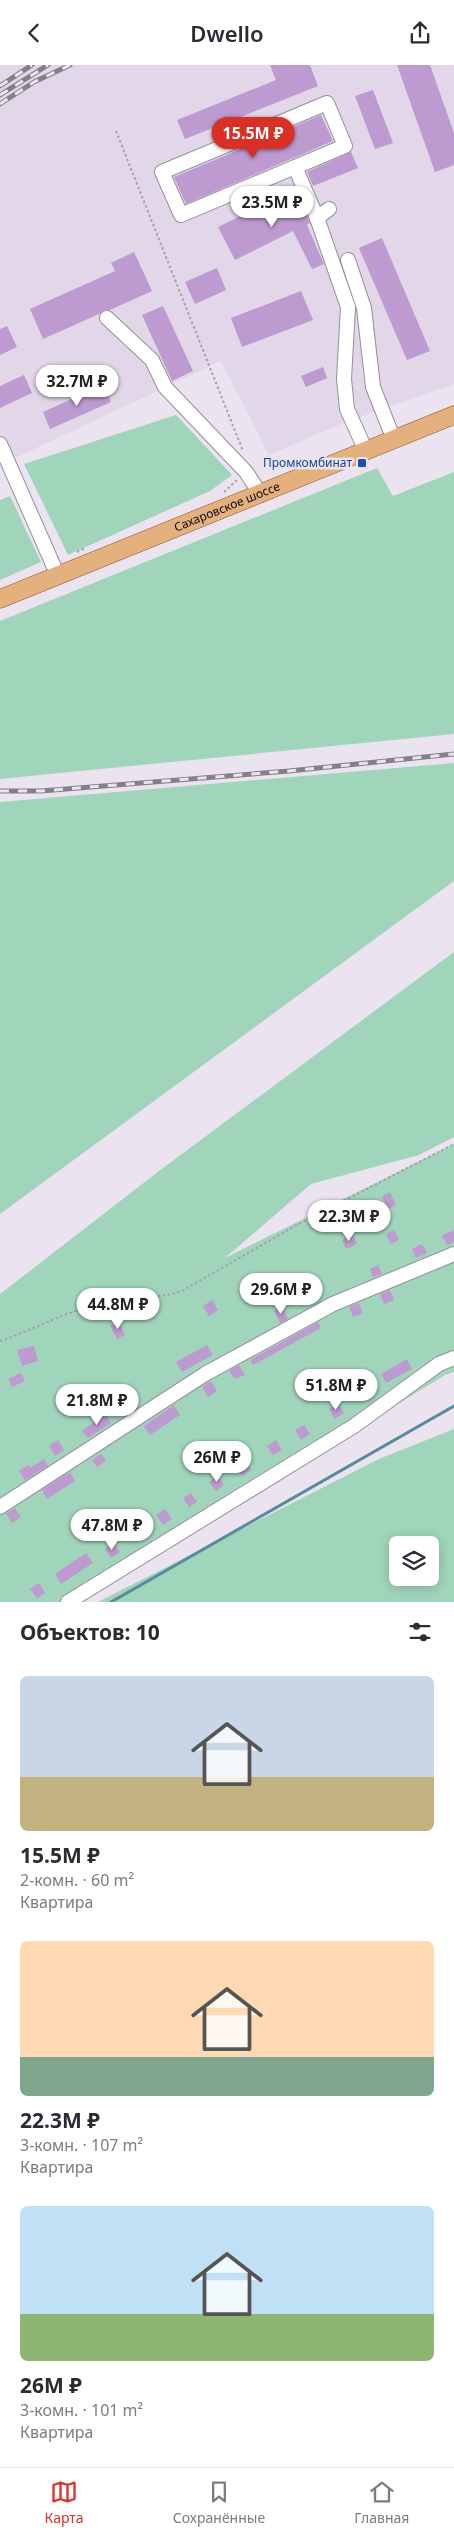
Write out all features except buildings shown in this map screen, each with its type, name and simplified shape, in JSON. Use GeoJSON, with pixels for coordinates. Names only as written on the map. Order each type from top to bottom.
{"type":"FeatureCollection","features":[{"type":"Feature","properties":{"kind":"main road","name":"Сахаровское шоссе"},"geometry":{"type":"LineString","coordinates":[[0,599],[261,495],[454,415]]}},
{"type":"Feature","properties":{"kind":"street"},"geometry":{"type":"LineString","coordinates":[[327,103],[345,146],[295,167],[181,215],[162,172],[327,103]]}},
{"type":"Feature","properties":{"kind":"street"},"geometry":{"type":"LineString","coordinates":[[295,167],[317,219],[348,307],[344,379],[347,409],[366,451]]}},
{"type":"Feature","properties":{"kind":"street"},"geometry":{"type":"LineString","coordinates":[[317,219],[329,209]]}},
{"type":"Feature","properties":{"kind":"street"},"geometry":{"type":"LineString","coordinates":[[348,260],[364,308],[373,387],[394,439]]}},
{"type":"Feature","properties":{"kind":"street"},"geometry":{"type":"LineString","coordinates":[[107,318],[152,360],[165,387],[246,472],[261,495]]}},
{"type":"Feature","properties":{"kind":"street"},"geometry":{"type":"LineString","coordinates":[[0,444],[58,575]]}},
{"type":"Feature","properties":{"kind":"street"},"geometry":{"type":"LineString","coordinates":[[0,1507],[213,1369],[333,1305],[454,1253]]}},
{"type":"Feature","properties":{"kind":"street"},"geometry":{"type":"LineString","coordinates":[[68,1602],[354,1426],[438,1364],[454,1358]]}},
{"type":"Feature","properties":{"kind":"path"},"geometry":{"type":"LineString","coordinates":[[116,131],[246,458]]}},
{"type":"Feature","properties":{"kind":"path"},"geometry":{"type":"LineString","coordinates":[[0,1341],[87,1307],[114,1301],[162,1298],[182,1291],[293,1227],[454,1144]]}},
{"type":"Feature","properties":{"kind":"shaded area"},"geometry":{"type":"Polygon","coordinates":[[[0,65],[454,65],[454,384],[343,423],[269,455],[221,361],[0,465],[0,65]]]}},
{"type":"Feature","properties":{"kind":"green space"},"geometry":{"type":"Polygon","coordinates":[[[176,415],[232,475],[210,491],[68,555],[24,464],[176,415]]]}},
{"type":"Feature","properties":{"kind":"green space"},"geometry":{"type":"Polygon","coordinates":[[[377,468],[393,496],[454,472],[454,734],[0,779],[0,621],[377,468]]]}},
{"type":"Feature","properties":{"kind":"green space"},"geometry":{"type":"Polygon","coordinates":[[[10,496],[41,562],[0,580],[0,500],[10,496]]]}},
{"type":"Feature","properties":{"kind":"green space"},"geometry":{"type":"Polygon","coordinates":[[[454,763],[454,881],[0,1214],[0,802],[454,763]]]}},
{"type":"Feature","properties":{"kind":"green space"},"geometry":{"type":"Polygon","coordinates":[[[454,952],[454,1137],[419,1155],[311,1184],[225,1258],[454,1144],[454,1372],[445,1375],[76,1602],[0,1602],[0,1294],[163,1168],[454,952]]]}},
{"type":"Feature","properties":{"kind":"green space"},"geometry":{"type":"Polygon","coordinates":[[[454,1429],[454,1602],[98,1602],[379,1459],[454,1429]]]}},
{"type":"Feature","properties":{"kind":"waterway"},"geometry":{"type":"LineString","coordinates":[[111,1602],[454,1406]]}},
{"type":"Feature","properties":{"kind":"railway"},"geometry":{"type":"LineString","coordinates":[[0,86],[32,65]]}},
{"type":"Feature","properties":{"kind":"railway"},"geometry":{"type":"LineString","coordinates":[[0,95],[48,65]]}},
{"type":"Feature","properties":{"kind":"railway"},"geometry":{"type":"LineString","coordinates":[[0,104],[34,82],[70,65]]}},
{"type":"Feature","properties":{"kind":"railway"},"geometry":{"type":"LineString","coordinates":[[0,791],[41,791],[289,771],[454,754]]}},
{"type":"Feature","properties":{"kind":"place","name":"Промкомбинат"},"geometry":{"type":"Point","coordinates":[362,463]}}]}
